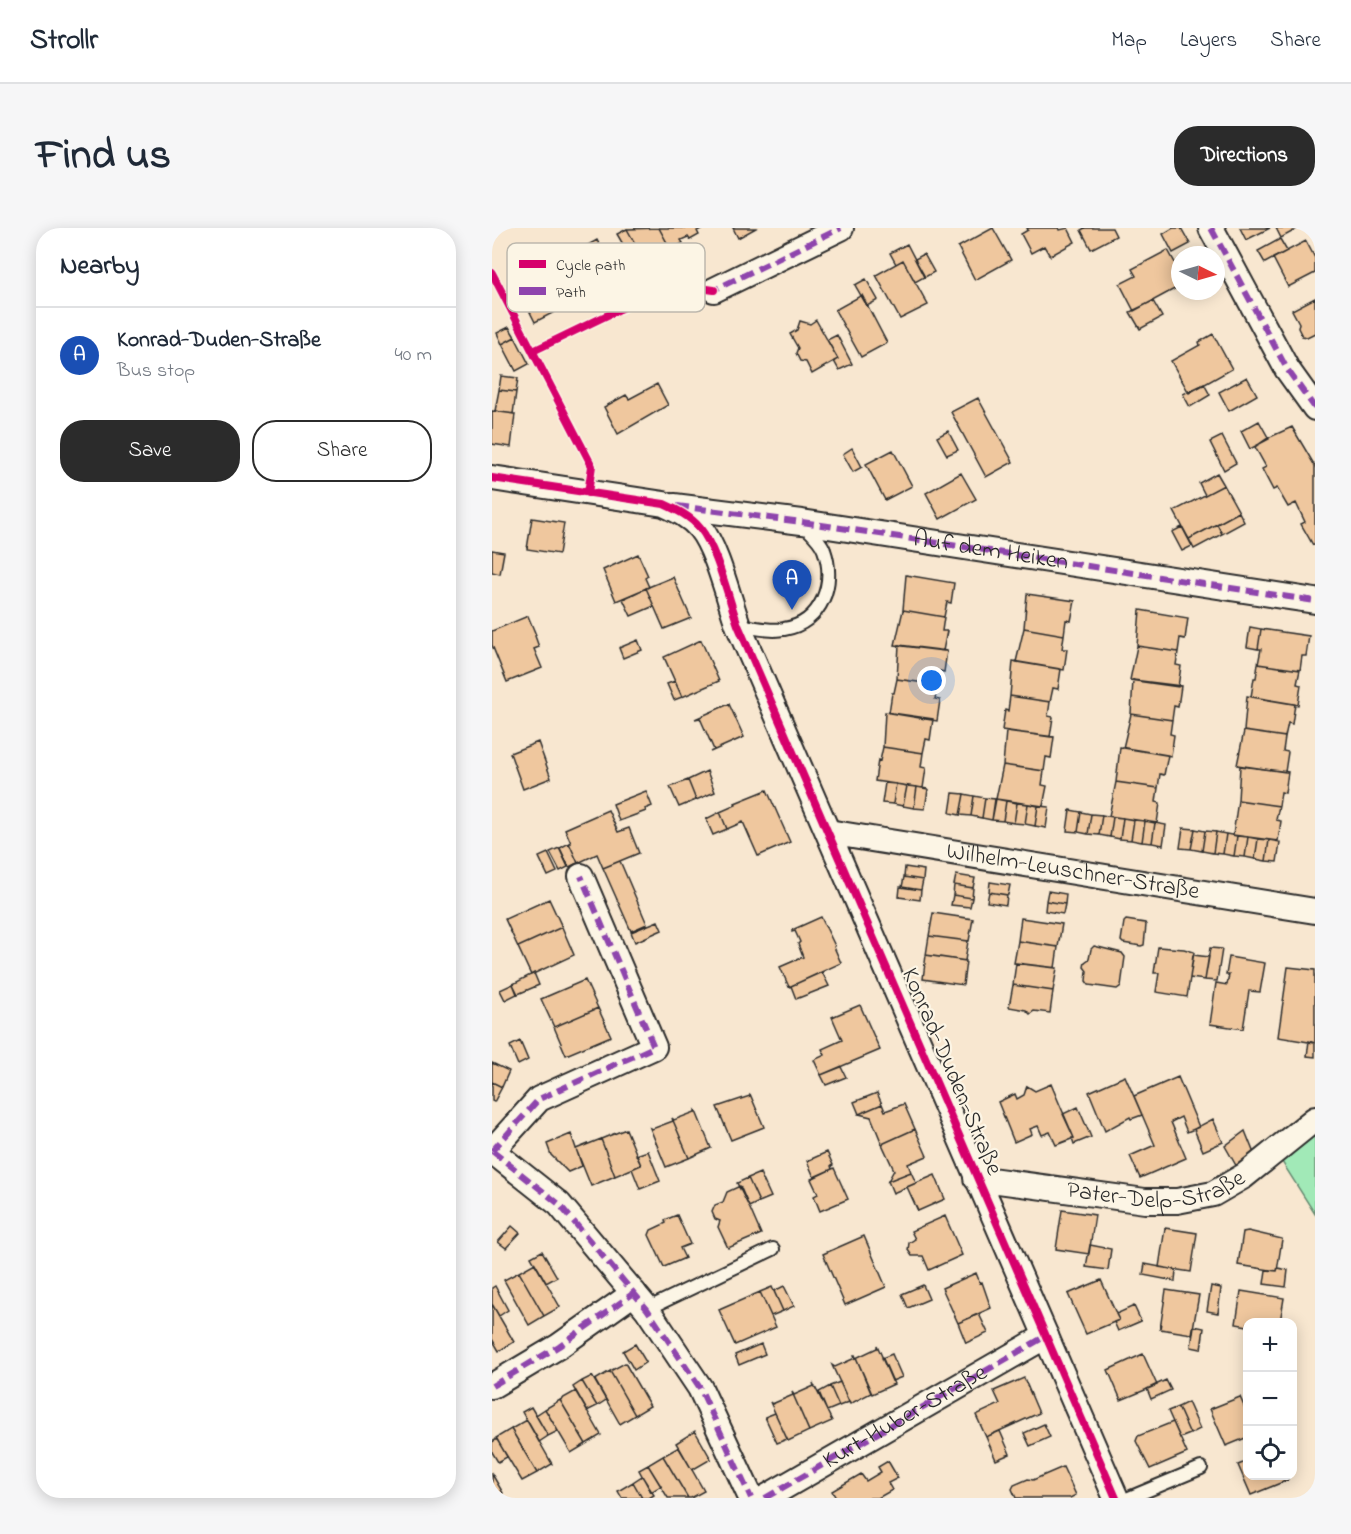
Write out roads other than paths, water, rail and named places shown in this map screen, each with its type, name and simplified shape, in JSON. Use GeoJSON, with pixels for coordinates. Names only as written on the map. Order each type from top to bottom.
{"type":"FeatureCollection","features":[{"type":"Feature","properties":{"kind":"street"},"geometry":{"type":"LineString","coordinates":[[714,290],[841,228]]}},
{"type":"Feature","properties":{"kind":"street"},"geometry":{"type":"LineString","coordinates":[[1211,228],[1287,369],[1315,408]]}},
{"type":"Feature","properties":{"kind":"street","name":"Konrad-Duden-Straße"},"geometry":{"type":"LineString","coordinates":[[492,478],[664,504],[684,514],[699,527],[710,544],[738,625],[1116,1498]]}},
{"type":"Feature","properties":{"kind":"street","name":"Auf dem Heiken"},"geometry":{"type":"LineString","coordinates":[[664,504],[802,522],[1315,601]]}},
{"type":"Feature","properties":{"kind":"street","name":"Wilhelm-Leuschner-Straße"},"geometry":{"type":"LineString","coordinates":[[828,832],[1315,911]]}},
{"type":"Feature","properties":{"kind":"street"},"geometry":{"type":"LineString","coordinates":[[580,876],[654,1047],[538,1100],[492,1151],[560,1204],[641,1301],[700,1388],[751,1498]]}},
{"type":"Feature","properties":{"kind":"street","name":"Pater-Delp-Straße"},"geometry":{"type":"LineString","coordinates":[[976,1178],[1145,1201],[1177,1201],[1213,1194],[1244,1176],[1315,1119]]}},
{"type":"Feature","properties":{"kind":"street"},"geometry":{"type":"LineString","coordinates":[[492,1386],[641,1301]]}},
{"type":"Feature","properties":{"kind":"street","name":"Kurt-Huber-Straße"},"geometry":{"type":"LineString","coordinates":[[765,1498],[1046,1336]]}},
{"type":"Feature","properties":{"kind":"lane"},"geometry":{"type":"LineString","coordinates":[[738,625],[784,629],[800,624],[812,616],[822,604],[828,587],[829,569],[824,549],[802,522]]}},
{"type":"Feature","properties":{"kind":"lane"},"geometry":{"type":"LineString","coordinates":[[641,1301],[773,1249]]}},
{"type":"Feature","properties":{"kind":"lane"},"geometry":{"type":"LineString","coordinates":[[1129,1498],[1201,1468]]}},
{"type":"Feature","properties":{"kind":"place","name":"Konrad-Duden-Straße"},"geometry":{"type":"Point","coordinates":[792,610]}}]}
